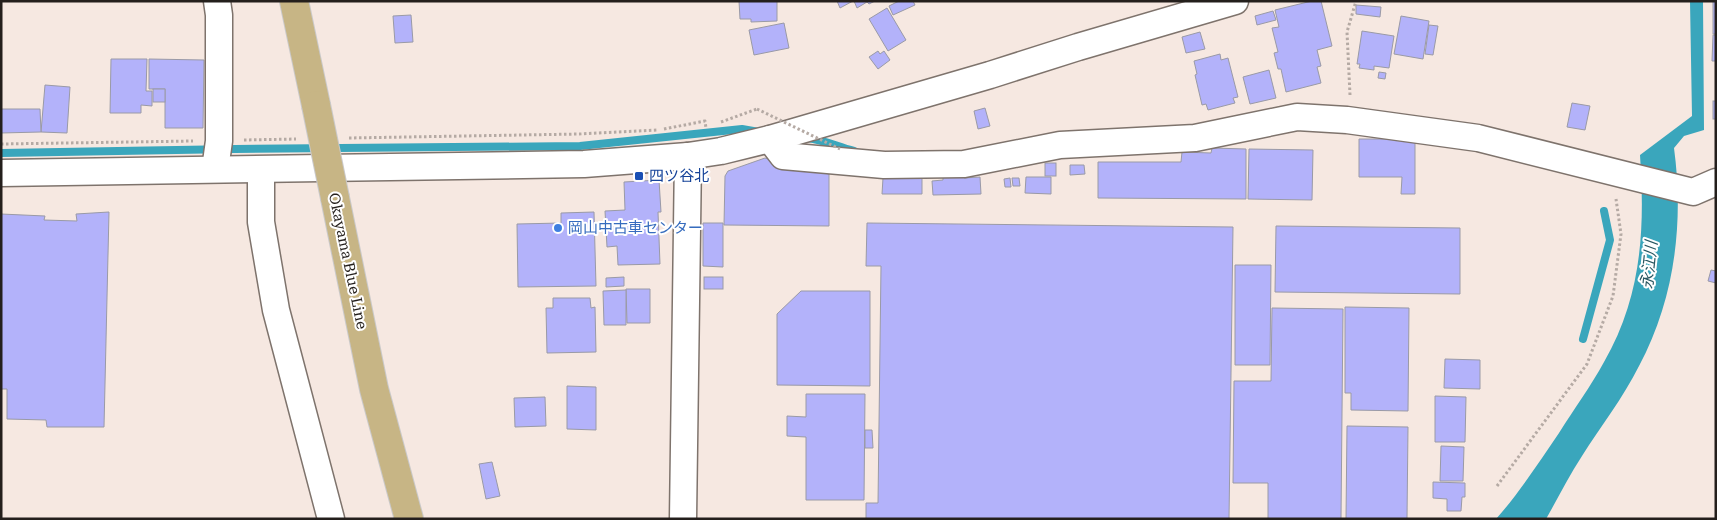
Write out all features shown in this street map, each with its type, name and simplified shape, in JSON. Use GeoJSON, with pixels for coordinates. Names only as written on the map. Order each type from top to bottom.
{"type":"FeatureCollection","features":[{"type":"Feature","properties":{"kind":"main road","name":"Okayama Blue Line"},"geometry":{"type":"LineString","coordinates":[[294,1],[374,390],[409,519]]}},
{"type":"Feature","properties":{"kind":"street"},"geometry":{"type":"LineString","coordinates":[[215,170],[218,141],[219,14],[217,1]]}},
{"type":"Feature","properties":{"kind":"street"},"geometry":{"type":"LineString","coordinates":[[1,173],[584,164],[688,156],[721,151],[771,138],[1235,1]]}},
{"type":"Feature","properties":{"kind":"street"},"geometry":{"type":"LineString","coordinates":[[771,138],[783,156],[884,166],[964,164],[1060,145],[1195,138],[1297,117],[1347,120],[1478,138],[1622,175],[1704,187]]}},
{"type":"Feature","properties":{"kind":"street"},"geometry":{"type":"LineString","coordinates":[[684,519],[688,156]]}},
{"type":"Feature","properties":{"kind":"street"},"geometry":{"type":"LineString","coordinates":[[261,170],[261,222],[276,310],[331,519]]}},
{"type":"Feature","properties":{"kind":"path"},"geometry":{"type":"LineString","coordinates":[[1350,101],[1347,32],[1356,1]]}},
{"type":"Feature","properties":{"kind":"path"},"geometry":{"type":"LineString","coordinates":[[706,127],[757,109],[840,149]]}},
{"type":"Feature","properties":{"kind":"path"},"geometry":{"type":"LineString","coordinates":[[345,138],[579,134],[664,130],[705,121]]}},
{"type":"Feature","properties":{"kind":"path"},"geometry":{"type":"LineString","coordinates":[[1,144],[296,139]]}},
{"type":"Feature","properties":{"kind":"path"},"geometry":{"type":"LineString","coordinates":[[1497,486],[1587,364],[1613,296],[1621,234],[1622,175]]}},
{"type":"Feature","properties":{"kind":"water","name":"永江川"},"geometry":{"type":"Polygon","coordinates":[[[1690,1],[1703,1],[1704,130],[1684,136],[1674,148],[1678,204],[1677,232],[1669,287],[1661,314],[1639,366],[1577,464],[1546,519],[1496,519],[1529,477],[1559,433],[1594,380],[1617,337],[1633,287],[1638,262],[1642,209],[1640,155],[1692,116],[1690,1]]]}},
{"type":"Feature","properties":{"kind":"building"},"geometry":{"type":"Polygon","coordinates":[[[739,1],[777,1],[777,21],[751,22],[751,19],[740,19],[739,1]]]}},
{"type":"Feature","properties":{"kind":"building"},"geometry":{"type":"Polygon","coordinates":[[[837,1],[853,1],[840,8],[837,1]]]}},
{"type":"Feature","properties":{"kind":"building"},"geometry":{"type":"Polygon","coordinates":[[[854,1],[875,1],[869,4],[867,2],[857,8],[854,1]]]}},
{"type":"Feature","properties":{"kind":"building"},"geometry":{"type":"Polygon","coordinates":[[[899,1],[913,1],[915,5],[893,15],[889,6],[899,1]]]}},
{"type":"Feature","properties":{"kind":"building"},"geometry":{"type":"Polygon","coordinates":[[[1312,1],[1321,1],[1332,46],[1317,50],[1321,66],[1317,67],[1321,83],[1286,92],[1281,69],[1278,69],[1274,53],[1278,52],[1272,28],[1279,27],[1275,10],[1312,1]]]}},
{"type":"Feature","properties":{"kind":"building"},"geometry":{"type":"Polygon","coordinates":[[[1713,1],[1716,1],[1716,34],[1713,34],[1713,1]]]}},
{"type":"Feature","properties":{"kind":"building"},"geometry":{"type":"Polygon","coordinates":[[[1356,5],[1381,7],[1380,17],[1356,14],[1356,5]]]}},
{"type":"Feature","properties":{"kind":"building"},"geometry":{"type":"Polygon","coordinates":[[[887,8],[906,40],[888,51],[869,19],[887,8]]]}},
{"type":"Feature","properties":{"kind":"building"},"geometry":{"type":"Polygon","coordinates":[[[1273,11],[1276,20],[1257,25],[1255,16],[1273,11]]]}},
{"type":"Feature","properties":{"kind":"building"},"geometry":{"type":"Polygon","coordinates":[[[411,15],[413,42],[395,43],[393,16],[411,15]]]}},
{"type":"Feature","properties":{"kind":"building"},"geometry":{"type":"Polygon","coordinates":[[[1401,16],[1429,21],[1423,59],[1394,54],[1401,16]]]}},
{"type":"Feature","properties":{"kind":"building"},"geometry":{"type":"Polygon","coordinates":[[[784,23],[789,48],[754,55],[749,30],[784,23]]]}},
{"type":"Feature","properties":{"kind":"building"},"geometry":{"type":"Polygon","coordinates":[[[1429,25],[1438,26],[1433,55],[1425,54],[1429,25]]]}},
{"type":"Feature","properties":{"kind":"building"},"geometry":{"type":"Polygon","coordinates":[[[1362,31],[1394,36],[1389,68],[1374,66],[1374,70],[1359,68],[1360,64],[1357,64],[1362,31]]]}},
{"type":"Feature","properties":{"kind":"building"},"geometry":{"type":"Polygon","coordinates":[[[1200,32],[1205,49],[1186,53],[1182,37],[1200,32]]]}},
{"type":"Feature","properties":{"kind":"building"},"geometry":{"type":"Polygon","coordinates":[[[1713,35],[1716,35],[1716,61],[1712,61],[1713,35]]]}},
{"type":"Feature","properties":{"kind":"building"},"geometry":{"type":"Polygon","coordinates":[[[878,51],[880,54],[884,51],[890,60],[878,69],[869,57],[878,51]]]}},
{"type":"Feature","properties":{"kind":"building"},"geometry":{"type":"Polygon","coordinates":[[[1220,54],[1221,60],[1228,58],[1238,97],[1233,98],[1235,103],[1208,110],[1206,104],[1202,105],[1195,75],[1197,74],[1194,61],[1220,54]]]}},
{"type":"Feature","properties":{"kind":"building"},"geometry":{"type":"Polygon","coordinates":[[[111,59],[147,59],[146,91],[152,91],[152,106],[141,105],[141,113],[110,113],[111,59]]]}},
{"type":"Feature","properties":{"kind":"building"},"geometry":{"type":"Polygon","coordinates":[[[149,59],[204,60],[203,128],[165,128],[165,89],[149,89],[149,59]]]}},
{"type":"Feature","properties":{"kind":"building"},"geometry":{"type":"Polygon","coordinates":[[[1269,70],[1276,98],[1250,104],[1243,77],[1269,70]]]}},
{"type":"Feature","properties":{"kind":"building"},"geometry":{"type":"Polygon","coordinates":[[[1379,72],[1386,73],[1385,79],[1378,78],[1379,72]]]}},
{"type":"Feature","properties":{"kind":"building"},"geometry":{"type":"Polygon","coordinates":[[[45,85],[70,87],[67,133],[41,132],[45,85]]]}},
{"type":"Feature","properties":{"kind":"building"},"geometry":{"type":"Polygon","coordinates":[[[153,89],[165,89],[165,102],[153,102],[153,89]]]}},
{"type":"Feature","properties":{"kind":"building"},"geometry":{"type":"Polygon","coordinates":[[[1713,101],[1716,101],[1716,119],[1713,119],[1713,101]]]}},
{"type":"Feature","properties":{"kind":"building"},"geometry":{"type":"Polygon","coordinates":[[[1572,103],[1590,106],[1585,130],[1567,127],[1572,103]]]}},
{"type":"Feature","properties":{"kind":"building"},"geometry":{"type":"Polygon","coordinates":[[[985,108],[990,126],[978,129],[974,111],[985,108]]]}},
{"type":"Feature","properties":{"kind":"building"},"geometry":{"type":"Polygon","coordinates":[[[1,109],[40,109],[41,132],[1,133],[1,109]]]}},
{"type":"Feature","properties":{"kind":"building"},"geometry":{"type":"Polygon","coordinates":[[[1359,139],[1415,139],[1415,194],[1401,194],[1402,177],[1359,177],[1359,139]]]}},
{"type":"Feature","properties":{"kind":"building"},"geometry":{"type":"Polygon","coordinates":[[[1212,148],[1246,149],[1246,199],[1098,198],[1098,162],[1181,162],[1182,152],[1211,153],[1212,148]]]}},
{"type":"Feature","properties":{"kind":"building"},"geometry":{"type":"Polygon","coordinates":[[[1249,149],[1313,150],[1312,200],[1248,199],[1249,149]]]}},
{"type":"Feature","properties":{"kind":"building"},"geometry":{"type":"Polygon","coordinates":[[[765,158],[829,174],[829,226],[724,225],[725,176],[728,171],[765,158]]]}},
{"type":"Feature","properties":{"kind":"building"},"geometry":{"type":"Polygon","coordinates":[[[1045,163],[1056,163],[1056,176],[1045,176],[1045,163]]]}},
{"type":"Feature","properties":{"kind":"building"},"geometry":{"type":"Polygon","coordinates":[[[1070,165],[1084,165],[1085,174],[1070,175],[1070,165]]]}},
{"type":"Feature","properties":{"kind":"building"},"geometry":{"type":"Polygon","coordinates":[[[964,175],[964,178],[980,177],[981,194],[933,195],[932,181],[943,180],[943,176],[964,175]]]}},
{"type":"Feature","properties":{"kind":"building"},"geometry":{"type":"Polygon","coordinates":[[[1026,177],[1051,177],[1051,194],[1025,193],[1026,177]]]}},
{"type":"Feature","properties":{"kind":"building"},"geometry":{"type":"Polygon","coordinates":[[[883,178],[922,178],[922,194],[882,194],[883,178]]]}},
{"type":"Feature","properties":{"kind":"building"},"geometry":{"type":"Polygon","coordinates":[[[1010,178],[1011,187],[1005,187],[1004,179],[1010,178]]]}},
{"type":"Feature","properties":{"kind":"building"},"geometry":{"type":"Polygon","coordinates":[[[1012,178],[1019,178],[1020,186],[1013,186],[1012,178]]]}},
{"type":"Feature","properties":{"kind":"building"},"geometry":{"type":"Polygon","coordinates":[[[659,180],[661,212],[658,212],[660,264],[618,265],[617,246],[607,247],[605,211],[625,210],[624,182],[659,180]]]}},
{"type":"Feature","properties":{"kind":"building"},"geometry":{"type":"Polygon","coordinates":[[[109,212],[104,427],[47,427],[46,420],[7,419],[7,389],[1,389],[1,214],[45,216],[44,220],[77,221],[76,214],[109,212]]]}},
{"type":"Feature","properties":{"kind":"building"},"geometry":{"type":"Polygon","coordinates":[[[594,212],[596,286],[518,287],[517,224],[561,223],[561,213],[594,212]]]}},
{"type":"Feature","properties":{"kind":"building"},"geometry":{"type":"Polygon","coordinates":[[[703,223],[723,223],[723,267],[703,266],[703,223]]]}},
{"type":"Feature","properties":{"kind":"building"},"geometry":{"type":"Polygon","coordinates":[[[867,223],[1233,227],[1229,519],[866,519],[866,503],[878,503],[881,266],[866,266],[867,223]]]}},
{"type":"Feature","properties":{"kind":"building"},"geometry":{"type":"Polygon","coordinates":[[[1276,226],[1460,228],[1460,294],[1275,292],[1276,226]]]}},
{"type":"Feature","properties":{"kind":"building"},"geometry":{"type":"Polygon","coordinates":[[[1235,265],[1271,265],[1270,365],[1235,365],[1235,265]]]}},
{"type":"Feature","properties":{"kind":"building"},"geometry":{"type":"Polygon","coordinates":[[[1711,270],[1716,271],[1716,283],[1708,281],[1711,270]]]}},
{"type":"Feature","properties":{"kind":"building"},"geometry":{"type":"Polygon","coordinates":[[[624,277],[624,286],[606,287],[606,278],[624,277]]]}},
{"type":"Feature","properties":{"kind":"building"},"geometry":{"type":"Polygon","coordinates":[[[704,277],[723,277],[723,289],[704,289],[704,277]]]}},
{"type":"Feature","properties":{"kind":"building"},"geometry":{"type":"Polygon","coordinates":[[[626,289],[650,289],[650,323],[627,323],[626,289]]]}},
{"type":"Feature","properties":{"kind":"building"},"geometry":{"type":"Polygon","coordinates":[[[626,290],[626,325],[604,325],[603,291],[626,290]]]}},
{"type":"Feature","properties":{"kind":"building"},"geometry":{"type":"Polygon","coordinates":[[[801,291],[870,291],[870,386],[777,385],[777,314],[801,291]]]}},
{"type":"Feature","properties":{"kind":"building"},"geometry":{"type":"Polygon","coordinates":[[[553,298],[590,298],[591,308],[595,307],[596,352],[547,353],[546,308],[553,308],[553,298]]]}},
{"type":"Feature","properties":{"kind":"building"},"geometry":{"type":"Polygon","coordinates":[[[1345,307],[1409,308],[1408,411],[1351,410],[1351,393],[1345,393],[1345,307]]]}},
{"type":"Feature","properties":{"kind":"building"},"geometry":{"type":"Polygon","coordinates":[[[1272,308],[1343,309],[1341,519],[1268,519],[1268,483],[1233,483],[1234,381],[1271,381],[1272,308]]]}},
{"type":"Feature","properties":{"kind":"building"},"geometry":{"type":"Polygon","coordinates":[[[1445,359],[1480,360],[1480,389],[1444,388],[1445,359]]]}},
{"type":"Feature","properties":{"kind":"building"},"geometry":{"type":"Polygon","coordinates":[[[567,386],[596,387],[596,430],[567,429],[567,386]]]}},
{"type":"Feature","properties":{"kind":"building"},"geometry":{"type":"Polygon","coordinates":[[[806,394],[865,394],[864,500],[806,500],[806,437],[787,436],[787,416],[806,417],[806,394]]]}},
{"type":"Feature","properties":{"kind":"building"},"geometry":{"type":"Polygon","coordinates":[[[1435,396],[1466,397],[1465,442],[1435,442],[1435,396]]]}},
{"type":"Feature","properties":{"kind":"building"},"geometry":{"type":"Polygon","coordinates":[[[545,397],[546,426],[515,427],[514,398],[545,397]]]}},
{"type":"Feature","properties":{"kind":"building"},"geometry":{"type":"Polygon","coordinates":[[[1347,426],[1408,427],[1407,519],[1346,519],[1347,426]]]}},
{"type":"Feature","properties":{"kind":"building"},"geometry":{"type":"Polygon","coordinates":[[[865,430],[872,430],[873,448],[865,448],[865,430]]]}},
{"type":"Feature","properties":{"kind":"building"},"geometry":{"type":"Polygon","coordinates":[[[1441,446],[1464,447],[1463,481],[1440,481],[1441,446]]]}},
{"type":"Feature","properties":{"kind":"building"},"geometry":{"type":"Polygon","coordinates":[[[492,462],[500,496],[486,499],[479,464],[492,462]]]}},
{"type":"Feature","properties":{"kind":"building"},"geometry":{"type":"Polygon","coordinates":[[[1433,482],[1465,483],[1465,497],[1462,497],[1461,511],[1447,511],[1447,499],[1433,498],[1433,482]]]}},
{"type":"Feature","properties":{"kind":"waterway"},"geometry":{"type":"LineString","coordinates":[[1,153],[580,146],[742,129],[759,132]]}},
{"type":"Feature","properties":{"kind":"waterway"},"geometry":{"type":"LineString","coordinates":[[808,138],[854,151]]}},
{"type":"Feature","properties":{"kind":"waterway"},"geometry":{"type":"LineString","coordinates":[[1583,339],[1610,240],[1604,211]]}},
{"type":"Feature","properties":{"kind":"place","name":"四ツ谷北"},"geometry":{"type":"Point","coordinates":[639,176]}},
{"type":"Feature","properties":{"kind":"place","name":"岡山中古車センター"},"geometry":{"type":"Point","coordinates":[558,228]}}]}
